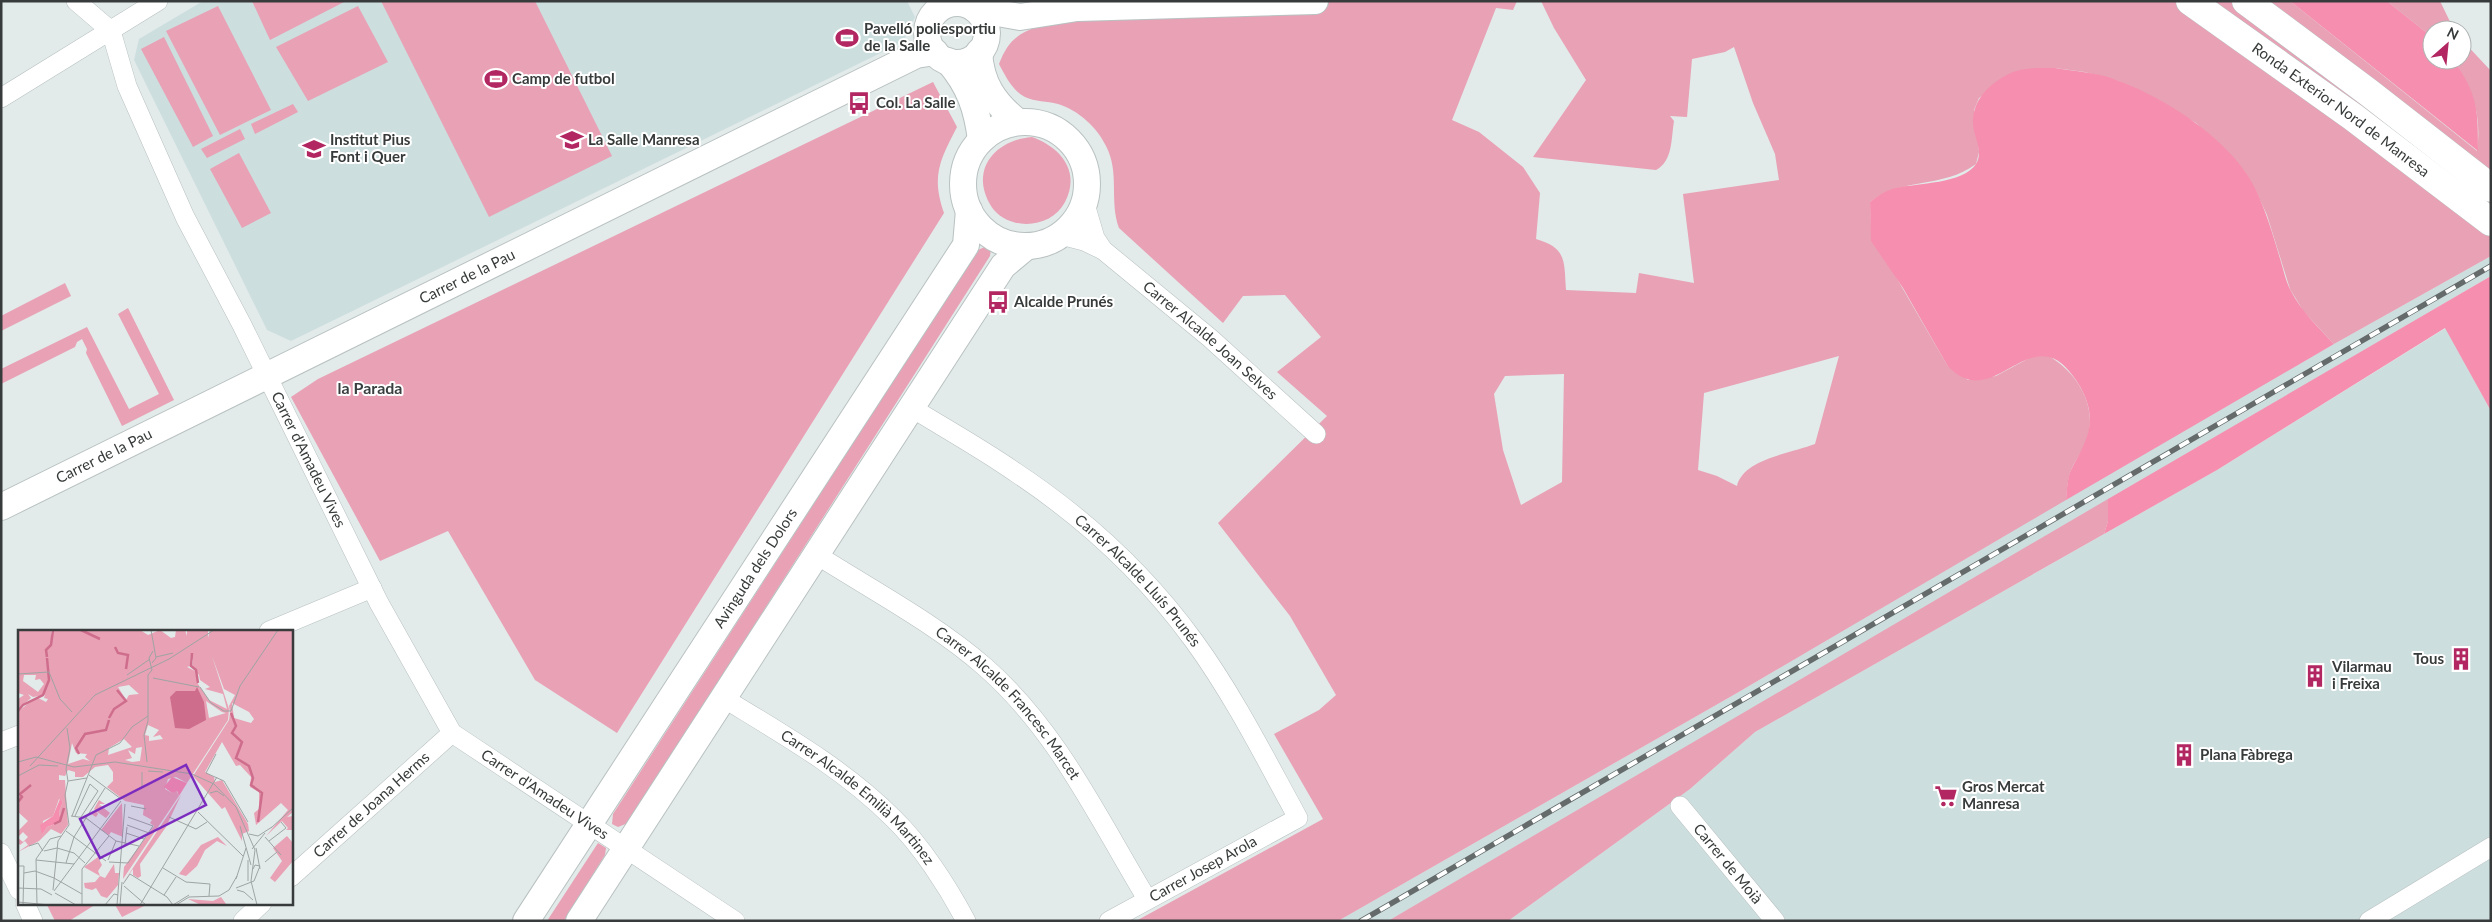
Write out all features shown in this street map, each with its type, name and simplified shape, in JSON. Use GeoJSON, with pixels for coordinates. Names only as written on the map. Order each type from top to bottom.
{"type":"FeatureCollection","features":[{"type":"Feature","properties":{"kind":"highway"},"geometry":{"type":"LineString","coordinates":[[2182,1],[2218,22]]}},
{"type":"Feature","properties":{"kind":"highway","name":"Ronda Exterior Nord de Manresa"},"geometry":{"type":"LineString","coordinates":[[2190,1],[2353,117],[2491,222]]}},
{"type":"Feature","properties":{"kind":"highway","name":"Ronda Exterior Nord de Manresa"},"geometry":{"type":"LineString","coordinates":[[2246,1],[2368,92],[2491,188]]}},
{"type":"Feature","properties":{"kind":"street"},"geometry":{"type":"LineString","coordinates":[[76,1],[111,31]]}},
{"type":"Feature","properties":{"kind":"street"},"geometry":{"type":"LineString","coordinates":[[1,98],[158,1]]}},
{"type":"Feature","properties":{"kind":"street"},"geometry":{"type":"LineString","coordinates":[[981,140],[978,113],[961,76],[941,56],[928,36],[929,23],[936,11],[946,3],[962,3],[975,9],[1020,17],[1077,8],[1315,1]]}},
{"type":"Feature","properties":{"kind":"street"},"geometry":{"type":"LineString","coordinates":[[975,9],[981,15],[986,27],[980,69],[988,91],[1000,108],[1018,122]]}},
{"type":"Feature","properties":{"kind":"street"},"geometry":{"type":"LineString","coordinates":[[941,56],[962,62],[982,48],[1001,29],[1020,17]]}},
{"type":"Feature","properties":{"kind":"street","name":"Carrer d'Amadeu Vives"},"geometry":{"type":"LineString","coordinates":[[111,31],[128,86],[185,217],[242,325],[372,588],[452,733],[735,921]]}},
{"type":"Feature","properties":{"kind":"street","name":"Carrer de la Pau"},"geometry":{"type":"LineString","coordinates":[[1,507],[916,55],[941,56]]}},
{"type":"Feature","properties":{"kind":"street"},"geometry":{"type":"LineString","coordinates":[[1018,122],[1046,125],[1064,135],[1074,145],[1086,170],[1088,191],[1084,204],[1073,225],[1061,235],[1041,244],[1027,246],[1003,242],[977,224],[969,210],[963,188],[964,173],[972,152],[981,140],[998,128],[1018,122]]}},
{"type":"Feature","properties":{"kind":"street","name":"Carrer Alcalde Joan Selves"},"geometry":{"type":"LineString","coordinates":[[1084,204],[1095,238],[1103,250]]}},
{"type":"Feature","properties":{"kind":"street","name":"Avinguda dels Dolors"},"geometry":{"type":"LineString","coordinates":[[526,921],[587,824],[966,245],[969,210]]}},
{"type":"Feature","properties":{"kind":"street","name":"Carrer Alcalde Joan Selves"},"geometry":{"type":"LineString","coordinates":[[1061,235],[1084,241],[1103,250],[1210,338],[1316,434]]}},
{"type":"Feature","properties":{"kind":"street"},"geometry":{"type":"LineString","coordinates":[[580,921],[1003,266],[1027,246]]}},
{"type":"Feature","properties":{"kind":"street","name":"Carrer Alcalde Lluís Prunés"},"geometry":{"type":"LineString","coordinates":[[912,408],[1016,472],[1087,527],[1136,571],[1199,648],[1244,718],[1298,818]]}},
{"type":"Feature","properties":{"kind":"street","name":"Carrer Alcalde Francesc Marcet"},"geometry":{"type":"LineString","coordinates":[[817,555],[956,644],[1007,689],[1042,728],[1080,781],[1147,900]]}},
{"type":"Feature","properties":{"kind":"street"},"geometry":{"type":"LineString","coordinates":[[272,630],[372,588]]}},
{"type":"Feature","properties":{"kind":"street","name":"Carrer Alcalde Emilià Martinez"},"geometry":{"type":"LineString","coordinates":[[725,699],[812,752],[866,792],[895,819],[920,848],[966,921]]}},
{"type":"Feature","properties":{"kind":"street","name":"Carrer de Joana Herms"},"geometry":{"type":"LineString","coordinates":[[292,876],[452,733]]}},
{"type":"Feature","properties":{"kind":"street"},"geometry":{"type":"LineString","coordinates":[[1,742],[18,734]]}},
{"type":"Feature","properties":{"kind":"street","name":"Carrer de Moià"},"geometry":{"type":"LineString","coordinates":[[1680,806],[1775,921]]}},
{"type":"Feature","properties":{"kind":"street","name":"Carrer Josep Arola"},"geometry":{"type":"LineString","coordinates":[[1109,921],[1298,818]]}},
{"type":"Feature","properties":{"kind":"street"},"geometry":{"type":"LineString","coordinates":[[2369,921],[2491,847]]}},
{"type":"Feature","properties":{"kind":"street"},"geometry":{"type":"LineString","coordinates":[[1,854],[18,888]]}},
{"type":"Feature","properties":{"kind":"street"},"geometry":{"type":"LineString","coordinates":[[25,904],[33,921]]}},
{"type":"Feature","properties":{"kind":"street"},"geometry":{"type":"LineString","coordinates":[[243,921],[261,904]]}},
{"type":"Feature","properties":{"kind":"shaded area"},"geometry":{"type":"Polygon","coordinates":[[[203,1],[907,1],[915,17],[903,42],[291,341],[267,330],[134,60],[139,39],[203,1]]]}},
{"type":"Feature","properties":{"kind":"shaded area"},"geometry":{"type":"Polygon","coordinates":[[[252,1],[346,1],[270,40],[252,1]]]}},
{"type":"Feature","properties":{"kind":"shaded area","name":"Camp de futbol"},"geometry":{"type":"Polygon","coordinates":[[[381,1],[535,1],[612,156],[489,217],[381,1]]]}},
{"type":"Feature","properties":{"kind":"shaded area"},"geometry":{"type":"Polygon","coordinates":[[[1032,1],[1517,1],[1513,10],[1496,8],[1452,120],[1479,132],[1523,167],[1540,193],[1536,239],[1559,251],[1564,263],[1566,290],[1636,293],[1639,273],[1694,283],[1683,194],[1779,180],[1775,154],[1753,103],[1734,47],[1725,52],[1692,59],[1687,117],[1670,116],[1674,121],[1670,149],[1666,161],[1656,170],[1533,157],[1586,80],[1554,28],[1541,1],[2290,1],[2477,151],[2477,114],[2471,93],[2459,70],[2472,70],[2472,51],[2491,71],[2491,256],[2334,344],[2304,312],[2290,289],[2267,215],[2244,171],[2196,123],[2119,81],[2085,72],[2055,68],[2014,72],[1979,98],[1974,110],[1979,152],[1976,164],[1950,177],[1895,189],[1882,194],[1870,202],[1871,226],[1896,277],[1947,365],[1968,380],[1996,376],[2033,356],[2047,355],[2067,370],[2075,380],[2087,402],[2090,426],[2087,439],[2070,473],[2066,500],[1737,693],[1338,921],[1136,921],[1323,819],[1274,734],[1319,710],[1336,695],[1290,616],[1218,523],[1327,416],[1277,372],[1321,337],[1285,295],[1243,296],[1223,323],[1119,228],[1116,218],[1113,166],[1106,146],[1098,132],[1073,110],[1054,103],[1033,100],[1020,94],[1010,83],[999,64],[1005,50],[1013,40],[1037,27],[1032,1]],[[1839,356],[1704,393],[1698,470],[1717,476],[1737,486],[1741,477],[1748,469],[1758,463],[1815,444],[1839,356]],[[1564,374],[1505,376],[1494,394],[1503,450],[1521,505],[1562,482],[1564,374]]]}},
{"type":"Feature","properties":{"kind":"shaded area"},"geometry":{"type":"Polygon","coordinates":[[[2290,1],[2387,1],[2422,29],[2422,70],[2460,70],[2462,73],[2475,103],[2478,124],[2478,151],[2290,1]]]}},
{"type":"Feature","properties":{"kind":"shaded area"},"geometry":{"type":"Polygon","coordinates":[[[2387,1],[2440,1],[2449,20],[2422,20],[2422,29],[2387,1]]]}},
{"type":"Feature","properties":{"kind":"shaded area"},"geometry":{"type":"Polygon","coordinates":[[[218,6],[271,110],[220,135],[166,31],[218,6]]]}},
{"type":"Feature","properties":{"kind":"shaded area"},"geometry":{"type":"Polygon","coordinates":[[[358,6],[388,62],[308,101],[276,47],[358,6]]]}},
{"type":"Feature","properties":{"kind":"shaded area"},"geometry":{"type":"Polygon","coordinates":[[[164,37],[213,136],[193,147],[141,49],[164,37]]]}},
{"type":"Feature","properties":{"kind":"shaded area"},"geometry":{"type":"Polygon","coordinates":[[[2055,68],[2108,77],[2150,95],[2192,121],[2230,153],[2245,171],[2256,190],[2267,217],[2286,281],[2291,291],[2305,312],[2334,344],[2066,500],[2070,473],[2088,434],[2090,419],[2085,396],[2078,383],[2057,360],[2042,356],[2026,360],[1996,376],[1980,380],[1964,378],[1947,365],[1903,288],[1871,241],[1870,202],[1892,189],[1939,182],[1970,171],[1976,164],[1979,154],[1973,128],[1974,114],[1976,106],[1985,92],[1998,80],[2018,70],[2055,68]]]}},
{"type":"Feature","properties":{"kind":"shaded area"},"geometry":{"type":"Polygon","coordinates":[[[933,82],[957,127],[939,168],[938,189],[944,213],[617,733],[535,680],[448,531],[380,561],[291,397],[318,379],[933,82]]]}},
{"type":"Feature","properties":{"kind":"shaded area"},"geometry":{"type":"Polygon","coordinates":[[[293,104],[298,112],[255,134],[251,124],[293,104]]]}},
{"type":"Feature","properties":{"kind":"shaded area"},"geometry":{"type":"Polygon","coordinates":[[[240,129],[245,139],[207,158],[201,149],[240,129]]]}},
{"type":"Feature","properties":{"kind":"shaded area"},"geometry":{"type":"Polygon","coordinates":[[[1032,137],[1042,141],[1059,154],[1069,170],[1071,180],[1065,202],[1050,218],[1029,224],[1018,223],[998,214],[991,206],[985,193],[983,180],[989,159],[997,151],[1019,139],[1032,137]]]}},
{"type":"Feature","properties":{"kind":"shaded area"},"geometry":{"type":"Polygon","coordinates":[[[239,153],[271,213],[242,228],[210,169],[239,153]]]}},
{"type":"Feature","properties":{"kind":"shaded area"},"geometry":{"type":"Polygon","coordinates":[[[987,246],[991,249],[990,256],[628,823],[618,827],[612,824],[613,814],[978,250],[987,246]]]}},
{"type":"Feature","properties":{"kind":"shaded area"},"geometry":{"type":"Polygon","coordinates":[[[2491,256],[2491,276],[1402,913],[1388,921],[1338,921],[1737,693],[2257,387],[2491,256]]]}},
{"type":"Feature","properties":{"kind":"shaded area"},"geometry":{"type":"Polygon","coordinates":[[[2491,276],[2491,411],[2445,328],[2217,470],[2104,534],[2108,521],[2108,499],[2491,276]]]}},
{"type":"Feature","properties":{"kind":"shaded area"},"geometry":{"type":"Polygon","coordinates":[[[65,283],[71,296],[1,331],[1,316],[65,283]]]}},
{"type":"Feature","properties":{"kind":"shaded area"},"geometry":{"type":"Polygon","coordinates":[[[128,308],[174,400],[122,426],[86,353],[87,349],[82,339],[77,342],[75,347],[1,384],[1,369],[87,327],[129,409],[159,394],[118,314],[128,308]]]}},
{"type":"Feature","properties":{"kind":"shaded area"},"geometry":{"type":"Polygon","coordinates":[[[2446,328],[2491,411],[2491,921],[1508,921],[1690,789],[1755,732],[2217,470],[2446,328]]]}},
{"type":"Feature","properties":{"kind":"shaded area"},"geometry":{"type":"Polygon","coordinates":[[[2108,499],[2108,521],[2104,534],[1755,732],[1690,789],[1508,921],[1388,921],[2108,499]]]}},
{"type":"Feature","properties":{"kind":"shaded area"},"geometry":{"type":"Polygon","coordinates":[[[598,843],[606,848],[605,855],[564,921],[547,921],[598,843]]]}},
{"type":"Feature","properties":{"kind":"shaded area"},"geometry":{"type":"Polygon","coordinates":[[[46,904],[96,904],[69,921],[55,921],[46,904]]]}},
{"type":"Feature","properties":{"kind":"shaded area"},"geometry":{"type":"Polygon","coordinates":[[[115,904],[148,904],[122,917],[115,904]]]}},
{"type":"Feature","properties":{"kind":"railway"},"geometry":{"type":"LineString","coordinates":[[1361,921],[2491,266]]}},
{"type":"Feature","properties":{"kind":"place","name":"Pavelló poliesportiu de la Salle"},"geometry":{"type":"Point","coordinates":[847,38]}},
{"type":"Feature","properties":{"kind":"place","name":"Camp de futbol"},"geometry":{"type":"Point","coordinates":[496,79]}},
{"type":"Feature","properties":{"kind":"place","name":"Col. La Salle"},"geometry":{"type":"Point","coordinates":[859,103]}},
{"type":"Feature","properties":{"kind":"place","name":"La Salle Manresa"},"geometry":{"type":"Point","coordinates":[572,140]}},
{"type":"Feature","properties":{"kind":"place","name":"Institut Pius Font i Quer"},"geometry":{"type":"Point","coordinates":[314,149]}},
{"type":"Feature","properties":{"kind":"place","name":"Alcalde Prunés"},"geometry":{"type":"Point","coordinates":[998,302]}},
{"type":"Feature","properties":{"kind":"place","name":"Tous"},"geometry":{"type":"Point","coordinates":[2461,659]}},
{"type":"Feature","properties":{"kind":"place","name":"Vilarmau i Freixa"},"geometry":{"type":"Point","coordinates":[2315,676]}},
{"type":"Feature","properties":{"kind":"place","name":"Plana Fàbrega"},"geometry":{"type":"Point","coordinates":[2184,755]}},
{"type":"Feature","properties":{"kind":"place","name":"Gros Mercat Manresa"},"geometry":{"type":"Point","coordinates":[1946,796]}},
{"type":"Feature","properties":{"kind":"district","name":"la Parada"},"geometry":{"type":"Point","coordinates":[370,388]}}]}
